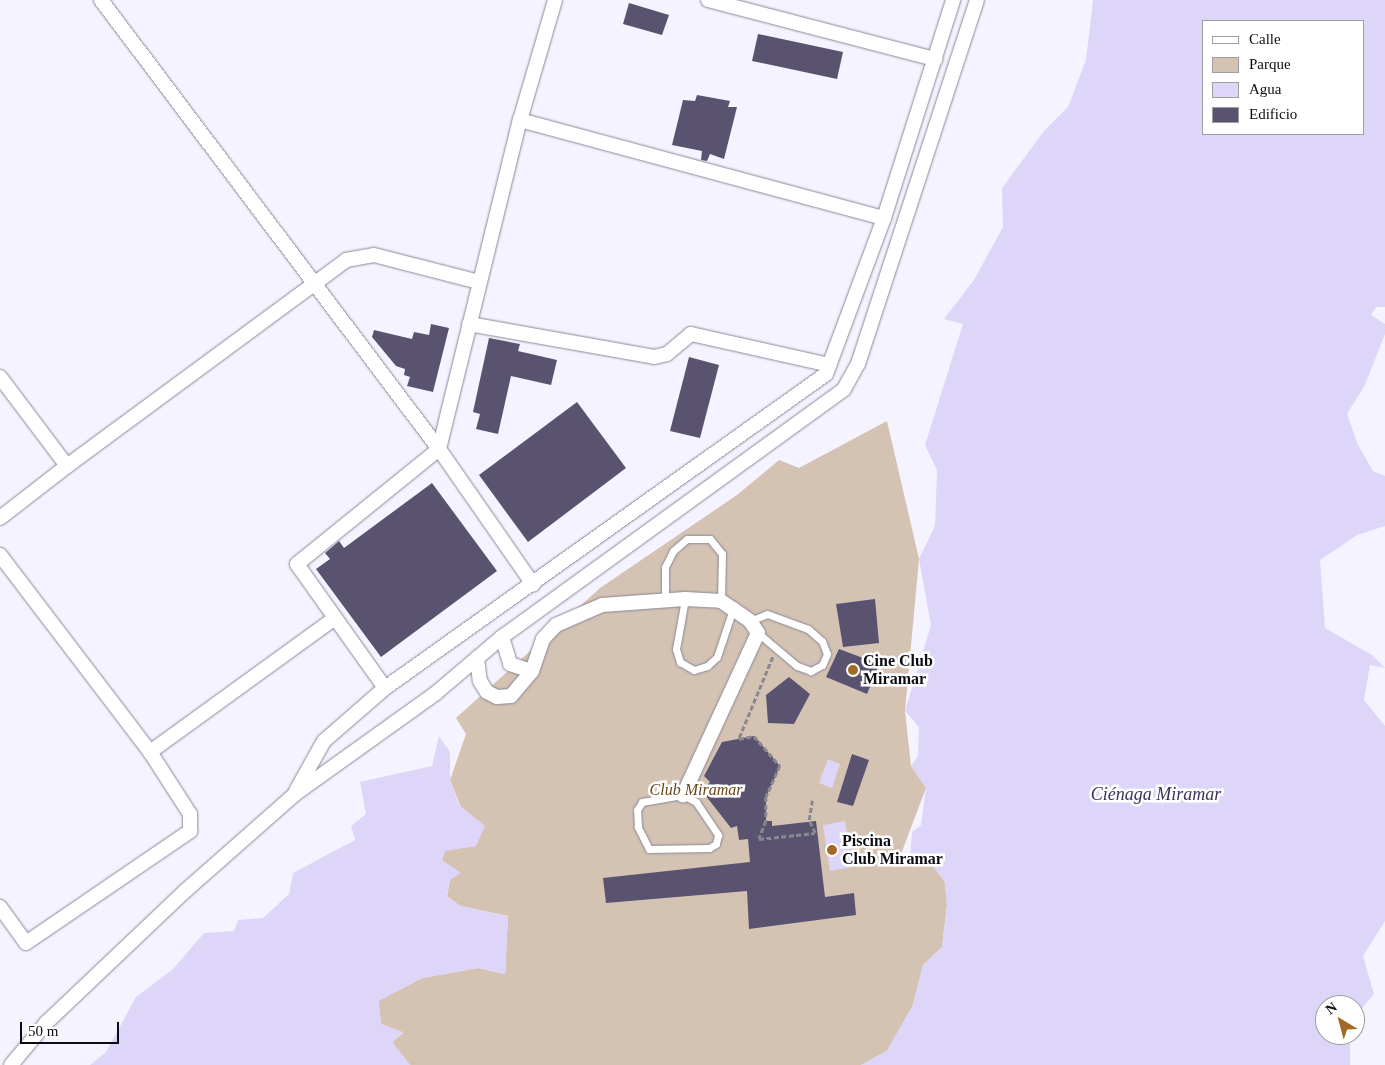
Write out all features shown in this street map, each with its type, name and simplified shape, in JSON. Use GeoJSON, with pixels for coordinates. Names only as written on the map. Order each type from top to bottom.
{"type":"FeatureCollection","features":[{"type":"Feature","properties":{"kind":"street"},"geometry":{"type":"LineString","coordinates":[[101,0],[314,280],[439,449],[533,584]]}},
{"type":"Feature","properties":{"kind":"street"},"geometry":{"type":"LineString","coordinates":[[385,688],[296,564],[439,449],[520,120],[555,0]]}},
{"type":"Feature","properties":{"kind":"street"},"geometry":{"type":"LineString","coordinates":[[708,0],[935,59]]}},
{"type":"Feature","properties":{"kind":"street"},"geometry":{"type":"LineString","coordinates":[[295,794],[324,741],[385,688],[826,374],[884,218],[953,0]]}},
{"type":"Feature","properties":{"kind":"street"},"geometry":{"type":"LineString","coordinates":[[10,1065],[46,1023],[185,890],[295,794],[436,693],[502,637],[844,389],[858,364],[977,0]]}},
{"type":"Feature","properties":{"kind":"street"},"geometry":{"type":"LineString","coordinates":[[520,120],[884,218]]}},
{"type":"Feature","properties":{"kind":"street"},"geometry":{"type":"LineString","coordinates":[[0,518],[314,280],[346,260],[374,255],[479,282]]}},
{"type":"Feature","properties":{"kind":"street"},"geometry":{"type":"LineString","coordinates":[[469,324],[654,357],[667,354],[691,334],[830,365]]}},
{"type":"Feature","properties":{"kind":"street"},"geometry":{"type":"LineString","coordinates":[[0,377],[67,466]]}},
{"type":"Feature","properties":{"kind":"street"},"geometry":{"type":"LineString","coordinates":[[0,555],[150,752],[190,814],[190,831],[26,944],[0,908]]}},
{"type":"Feature","properties":{"kind":"street"},"geometry":{"type":"LineString","coordinates":[[477,658],[480,681],[487,692],[497,698],[511,696],[532,671],[543,639],[556,625],[602,605],[664,598],[721,602],[733,608],[754,627],[683,795]]}},
{"type":"Feature","properties":{"kind":"street"},"geometry":{"type":"LineString","coordinates":[[150,752],[335,618]]}},
{"type":"Feature","properties":{"kind":"street"},"geometry":{"type":"LineString","coordinates":[[502,637],[510,664],[532,671]]}},
{"type":"Feature","properties":{"kind":"lane"},"geometry":{"type":"LineString","coordinates":[[664,598],[665,567],[673,551],[687,539],[710,539],[722,554],[721,602]]}},
{"type":"Feature","properties":{"kind":"lane"},"geometry":{"type":"LineString","coordinates":[[685,599],[676,649],[680,662],[694,670],[707,666],[717,657],[733,608]]}},
{"type":"Feature","properties":{"kind":"lane"},"geometry":{"type":"LineString","coordinates":[[767,614],[808,629],[822,641],[827,654],[822,665],[811,670],[797,666],[776,648],[754,627],[767,614]]}},
{"type":"Feature","properties":{"kind":"lane"},"geometry":{"type":"LineString","coordinates":[[683,795],[696,802],[718,835],[716,844],[709,848],[649,849],[638,827],[636,810],[642,802],[683,795]]}},
{"type":"Feature","properties":{"kind":"path"},"geometry":{"type":"LineString","coordinates":[[776,648],[739,739],[754,736],[780,766],[766,798],[766,821],[759,839],[815,833],[809,820],[812,800]]}},
{"type":"Feature","properties":{"kind":"green space","name":"Club Miramar"},"geometry":{"type":"Polygon","coordinates":[[[887,421],[919,559],[905,711],[911,766],[926,788],[898,862],[932,865],[945,882],[947,906],[942,947],[923,965],[913,1005],[887,1051],[861,1065],[410,1065],[392,1042],[403,1033],[381,1024],[378,1001],[422,978],[478,968],[505,974],[508,916],[460,906],[447,896],[450,880],[442,860],[445,850],[476,846],[450,780],[466,734],[456,718],[600,588],[737,495],[779,460],[799,468],[887,421]]]}},
{"type":"Feature","properties":{"kind":"water","name":"Ciénaga Miramar"},"geometry":{"type":"Polygon","coordinates":[[[1093,0],[1385,0],[1385,307],[1376,307],[1371,315],[1385,324],[1385,334],[1365,385],[1347,414],[1358,445],[1373,471],[1385,476],[1385,526],[1357,535],[1320,560],[1325,628],[1372,655],[1385,668],[1370,665],[1364,700],[1385,726],[1385,921],[1363,956],[1374,994],[1365,1005],[1365,995],[1315,995],[1315,1045],[1350,1045],[1350,1065],[861,1065],[887,1051],[913,1005],[923,965],[942,947],[947,906],[945,882],[932,865],[910,858],[912,832],[921,825],[926,788],[911,766],[918,756],[919,727],[905,711],[931,625],[919,559],[935,526],[937,470],[925,445],[963,324],[944,319],[974,280],[1003,227],[1002,188],[1044,131],[1068,107],[1086,60],[1093,0]]]}},
{"type":"Feature","properties":{"kind":"water"},"geometry":{"type":"Polygon","coordinates":[[[439,736],[450,752],[450,780],[459,805],[485,826],[476,846],[445,851],[442,860],[461,873],[450,880],[447,896],[460,906],[508,916],[505,974],[478,968],[422,978],[379,1001],[381,1024],[403,1032],[392,1042],[410,1065],[90,1065],[106,1052],[136,997],[173,969],[204,933],[234,931],[238,920],[263,918],[289,894],[293,873],[355,840],[351,826],[366,814],[360,782],[432,766],[439,736]]]}},
{"type":"Feature","properties":{"kind":"water"},"geometry":{"type":"Polygon","coordinates":[[[828,759],[840,764],[832,788],[819,783],[828,759]]]}},
{"type":"Feature","properties":{"kind":"water"},"geometry":{"type":"Polygon","coordinates":[[[845,821],[852,867],[830,871],[823,825],[845,821]]]}},
{"type":"Feature","properties":{"kind":"building"},"geometry":{"type":"Polygon","coordinates":[[[629,3],[669,15],[662,35],[623,24],[629,3]]]}},
{"type":"Feature","properties":{"kind":"building"},"geometry":{"type":"Polygon","coordinates":[[[758,34],[843,52],[837,79],[752,61],[758,34]]]}},
{"type":"Feature","properties":{"kind":"building"},"geometry":{"type":"Polygon","coordinates":[[[697,95],[730,101],[728,107],[737,107],[724,159],[710,154],[707,161],[701,160],[702,151],[672,145],[683,100],[695,101],[697,95]]]}},
{"type":"Feature","properties":{"kind":"building"},"geometry":{"type":"Polygon","coordinates":[[[431,324],[449,328],[433,392],[407,386],[410,377],[404,375],[405,369],[396,366],[372,337],[374,330],[412,339],[414,332],[429,335],[431,324]]]}},
{"type":"Feature","properties":{"kind":"building"},"geometry":{"type":"Polygon","coordinates":[[[489,338],[520,344],[518,351],[557,360],[551,385],[511,376],[498,434],[476,429],[480,414],[473,412],[489,338]]]}},
{"type":"Feature","properties":{"kind":"building"},"geometry":{"type":"Polygon","coordinates":[[[689,357],[719,365],[700,438],[670,431],[689,357]]]}},
{"type":"Feature","properties":{"kind":"building"},"geometry":{"type":"Polygon","coordinates":[[[577,402],[626,468],[528,542],[479,475],[577,402]]]}},
{"type":"Feature","properties":{"kind":"building"},"geometry":{"type":"Polygon","coordinates":[[[432,483],[497,571],[381,657],[316,569],[330,559],[325,553],[339,541],[344,548],[432,483]]]}},
{"type":"Feature","properties":{"kind":"building"},"geometry":{"type":"Polygon","coordinates":[[[875,599],[879,643],[843,647],[836,604],[875,599]]]}},
{"type":"Feature","properties":{"kind":"building","name":"Cine Club Miramar"},"geometry":{"type":"Polygon","coordinates":[[[839,649],[879,664],[867,694],[826,677],[839,649]]]}},
{"type":"Feature","properties":{"kind":"building"},"geometry":{"type":"Polygon","coordinates":[[[789,677],[810,694],[794,724],[768,723],[766,695],[789,677]]]}},
{"type":"Feature","properties":{"kind":"building"},"geometry":{"type":"Polygon","coordinates":[[[754,736],[780,766],[766,797],[766,821],[772,821],[772,826],[816,821],[825,897],[854,893],[856,915],[749,929],[747,891],[606,903],[603,878],[750,862],[748,839],[739,840],[737,826],[731,828],[702,791],[710,782],[704,776],[722,742],[754,736]]]}},
{"type":"Feature","properties":{"kind":"building"},"geometry":{"type":"Polygon","coordinates":[[[852,754],[869,760],[853,806],[837,802],[852,754]]]}},
{"type":"Feature","properties":{"kind":"place","name":"Cine Club Miramar"},"geometry":{"type":"Point","coordinates":[853,670]}},
{"type":"Feature","properties":{"kind":"place","name":"Piscina Club Miramar"},"geometry":{"type":"Point","coordinates":[832,850]}}]}
